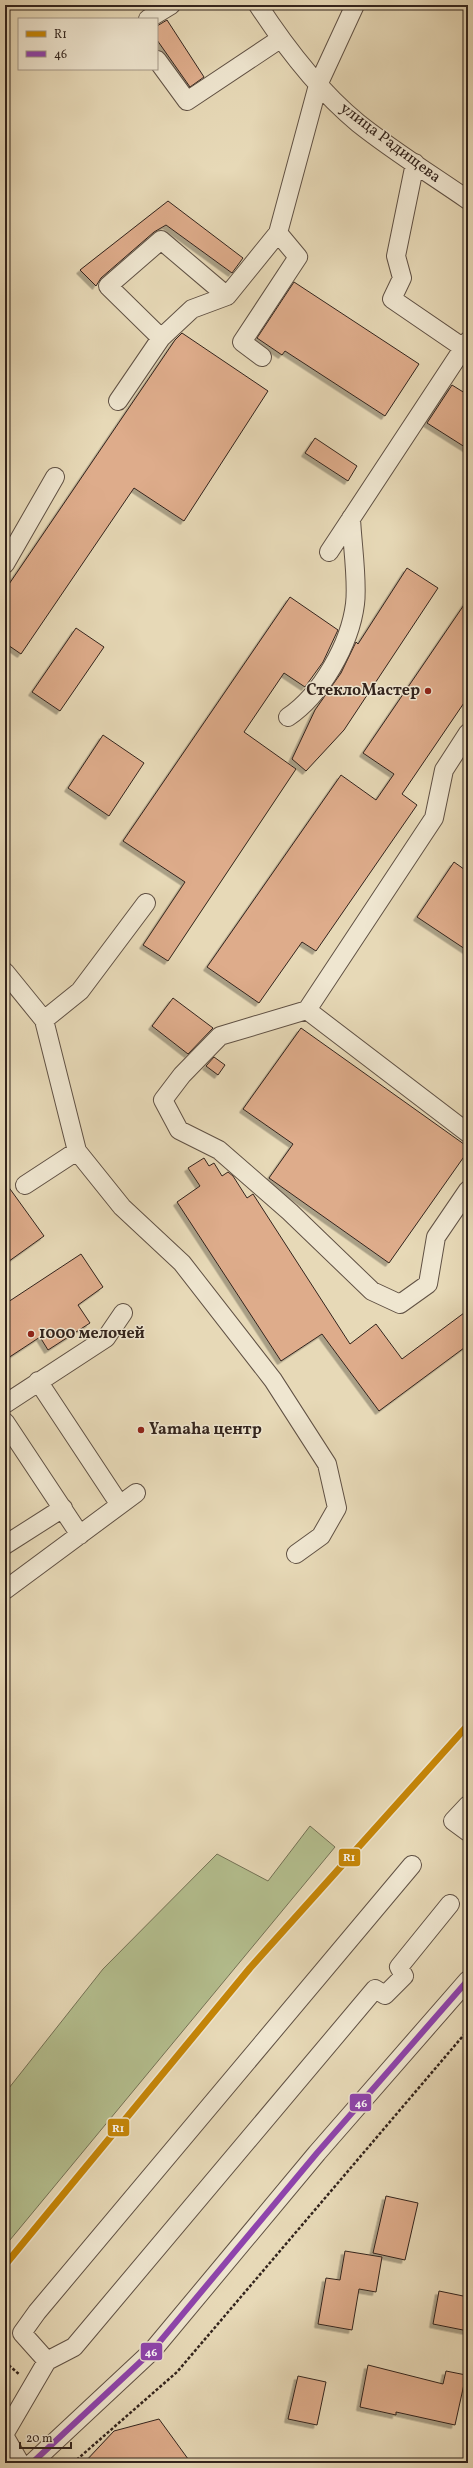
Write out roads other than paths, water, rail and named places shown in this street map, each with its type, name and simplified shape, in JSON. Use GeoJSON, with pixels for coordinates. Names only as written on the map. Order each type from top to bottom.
{"type":"FeatureCollection","features":[{"type":"Feature","properties":{"kind":"street"},"geometry":{"type":"LineString","coordinates":[[150,18],[171,5]]}},
{"type":"Feature","properties":{"kind":"street","name":"улица Радищева"},"geometry":{"type":"LineString","coordinates":[[258,5],[280,39],[318,85],[358,124],[468,200]]}},
{"type":"Feature","properties":{"kind":"street"},"geometry":{"type":"LineString","coordinates":[[118,402],[161,338],[192,309],[227,296],[278,233],[318,85],[355,5]]}},
{"type":"Feature","properties":{"kind":"street"},"geometry":{"type":"LineString","coordinates":[[158,61],[187,101],[280,39]]}},
{"type":"Feature","properties":{"kind":"street"},"geometry":{"type":"LineString","coordinates":[[329,552],[466,347],[392,299],[402,278],[396,256],[415,163]]}},
{"type":"Feature","properties":{"kind":"street"},"geometry":{"type":"LineString","coordinates":[[262,357],[242,342],[298,257],[278,233]]}},
{"type":"Feature","properties":{"kind":"street"},"geometry":{"type":"LineString","coordinates":[[161,338],[108,286],[161,240],[227,296]]}},
{"type":"Feature","properties":{"kind":"street"},"geometry":{"type":"LineString","coordinates":[[5,564],[55,477]]}},
{"type":"Feature","properties":{"kind":"street"},"geometry":{"type":"LineString","coordinates":[[288,717],[304,706],[342,651],[355,604],[351,518]]}},
{"type":"Feature","properties":{"kind":"street"},"geometry":{"type":"LineString","coordinates":[[468,733],[444,770],[434,818],[307,1010],[220,1036],[182,1075],[163,1100],[179,1130],[219,1150],[290,1212],[372,1291],[400,1304],[428,1284],[436,1237],[468,1190]]}},
{"type":"Feature","properties":{"kind":"street"},"geometry":{"type":"LineString","coordinates":[[44,1020],[80,991],[146,903]]}},
{"type":"Feature","properties":{"kind":"street"},"geometry":{"type":"LineString","coordinates":[[5,972],[44,1020],[77,1150],[122,1207],[182,1263],[273,1380],[328,1464],[337,1508],[321,1536],[296,1554]]}},
{"type":"Feature","properties":{"kind":"street"},"geometry":{"type":"LineString","coordinates":[[307,1010],[468,1133]]}},
{"type":"Feature","properties":{"kind":"street"},"geometry":{"type":"LineString","coordinates":[[25,1185],[77,1150]]}},
{"type":"Feature","properties":{"kind":"street"},"geometry":{"type":"LineString","coordinates":[[5,1404],[38,1381],[106,1338],[123,1313]]}},
{"type":"Feature","properties":{"kind":"street"},"geometry":{"type":"LineString","coordinates":[[38,1381],[120,1505]]}},
{"type":"Feature","properties":{"kind":"street"},"geometry":{"type":"LineString","coordinates":[[5,1422],[80,1534]]}},
{"type":"Feature","properties":{"kind":"street"},"geometry":{"type":"LineString","coordinates":[[5,1590],[136,1493]]}},
{"type":"Feature","properties":{"kind":"street"},"geometry":{"type":"LineString","coordinates":[[5,1545],[63,1508]]}},
{"type":"Feature","properties":{"kind":"street"},"geometry":{"type":"LineString","coordinates":[[468,1806],[453,1821],[468,1832]]}},
{"type":"Feature","properties":{"kind":"street"},"geometry":{"type":"LineString","coordinates":[[47,2361],[22,2333],[37,2312],[412,1865]]}},
{"type":"Feature","properties":{"kind":"street"},"geometry":{"type":"LineString","coordinates":[[5,2433],[47,2361],[74,2347],[375,1989],[385,1995],[404,1976],[399,1967],[450,1904]]}},
{"type":"Feature","properties":{"kind":"street"},"geometry":{"type":"LineString","coordinates":[[32,2463],[152,2351],[317,2153],[468,1980]]}},
{"type":"Feature","properties":{"kind":"street"},"geometry":{"type":"LineString","coordinates":[[5,2437],[20,2463]]}},
{"type":"Feature","properties":{"kind":"place","name":"СтеклоМастер"},"geometry":{"type":"Point","coordinates":[428,691]}},
{"type":"Feature","properties":{"kind":"place","name":"1000 мелочей"},"geometry":{"type":"Point","coordinates":[31,1334]}},
{"type":"Feature","properties":{"kind":"place","name":"Yamaha центр"},"geometry":{"type":"Point","coordinates":[141,1430]}}]}
